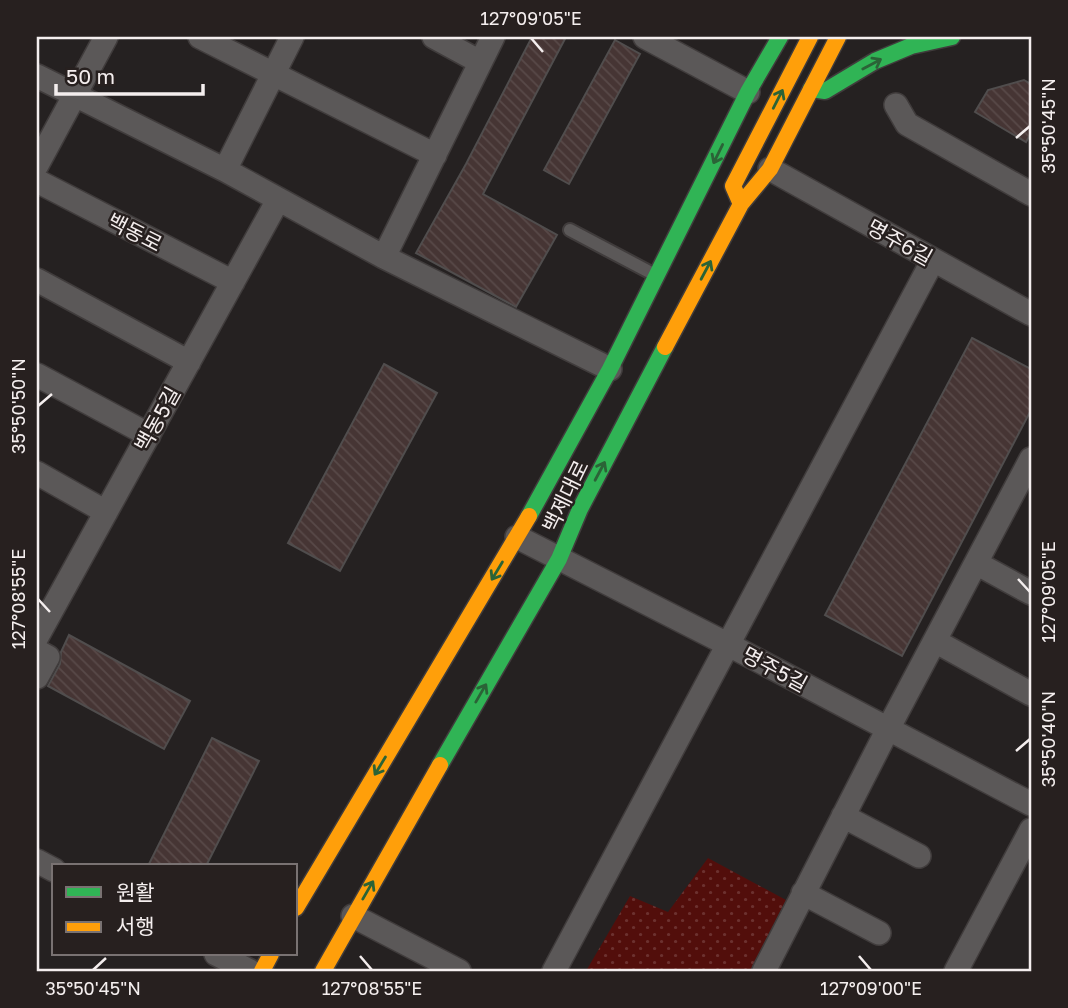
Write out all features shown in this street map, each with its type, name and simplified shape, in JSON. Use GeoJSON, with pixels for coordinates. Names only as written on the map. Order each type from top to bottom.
{"type":"FeatureCollection","features":[{"type":"Feature","properties":{"kind":"street"},"geometry":{"type":"LineString","coordinates":[[37,165],[106,37]]}},
{"type":"Feature","properties":{"kind":"street"},"geometry":{"type":"LineString","coordinates":[[200,37],[435,155]]}},
{"type":"Feature","properties":{"kind":"street"},"geometry":{"type":"LineString","coordinates":[[225,170],[292,37]]}},
{"type":"Feature","properties":{"kind":"street"},"geometry":{"type":"LineString","coordinates":[[434,37],[480,62]]}},
{"type":"Feature","properties":{"kind":"street"},"geometry":{"type":"LineString","coordinates":[[384,257],[493,37]]}},
{"type":"Feature","properties":{"kind":"street"},"geometry":{"type":"LineString","coordinates":[[645,37],[748,92]]}},
{"type":"Feature","properties":{"kind":"street","name":"백제대로"},"geometry":{"type":"LineString","coordinates":[[298,905],[517,537],[610,369],[748,92],[780,37]]}},
{"type":"Feature","properties":{"kind":"street"},"geometry":{"type":"LineString","coordinates":[[741,204],[733,186],[810,37]]}},
{"type":"Feature","properties":{"kind":"street","name":"백제대로"},"geometry":{"type":"LineString","coordinates":[[323,971],[559,559],[580,509],[741,204],[770,169],[838,37]]}},
{"type":"Feature","properties":{"kind":"street"},"geometry":{"type":"LineString","coordinates":[[811,89],[825,91],[875,61],[911,46],[952,37]]}},
{"type":"Feature","properties":{"kind":"street"},"geometry":{"type":"LineString","coordinates":[[37,76],[225,170],[384,257],[610,369]]}},
{"type":"Feature","properties":{"kind":"street"},"geometry":{"type":"LineString","coordinates":[[896,105],[907,124],[1031,194]]}},
{"type":"Feature","properties":{"kind":"street","name":"명주6길"},"geometry":{"type":"LineString","coordinates":[[770,169],[1031,314]]}},
{"type":"Feature","properties":{"kind":"street","name":"백동로"},"geometry":{"type":"LineString","coordinates":[[37,181],[233,282]]}},
{"type":"Feature","properties":{"kind":"street","name":"백동5길"},"geometry":{"type":"LineString","coordinates":[[37,637],[278,200]]}},
{"type":"Feature","properties":{"kind":"street"},"geometry":{"type":"LineString","coordinates":[[554,971],[933,260]]}},
{"type":"Feature","properties":{"kind":"street"},"geometry":{"type":"LineString","coordinates":[[37,280],[189,362]]}},
{"type":"Feature","properties":{"kind":"street"},"geometry":{"type":"LineString","coordinates":[[37,375],[149,435]]}},
{"type":"Feature","properties":{"kind":"street"},"geometry":{"type":"LineString","coordinates":[[37,474],[106,512]]}},
{"type":"Feature","properties":{"kind":"street"},"geometry":{"type":"LineString","coordinates":[[764,971],[976,562],[1028,474]]}},
{"type":"Feature","properties":{"kind":"street","name":"명주5길"},"geometry":{"type":"LineString","coordinates":[[517,537],[1031,804]]}},
{"type":"Feature","properties":{"kind":"street"},"geometry":{"type":"LineString","coordinates":[[976,562],[1031,593]]}},
{"type":"Feature","properties":{"kind":"street"},"geometry":{"type":"LineString","coordinates":[[935,641],[1031,694]]}},
{"type":"Feature","properties":{"kind":"street"},"geometry":{"type":"LineString","coordinates":[[37,651],[48,657],[37,677]]}},
{"type":"Feature","properties":{"kind":"street"},"geometry":{"type":"LineString","coordinates":[[843,816],[919,856]]}},
{"type":"Feature","properties":{"kind":"street"},"geometry":{"type":"LineString","coordinates":[[956,971],[1031,830]]}},
{"type":"Feature","properties":{"kind":"street"},"geometry":{"type":"LineString","coordinates":[[803,892],[879,933]]}},
{"type":"Feature","properties":{"kind":"street"},"geometry":{"type":"LineString","coordinates":[[353,916],[458,971]]}},
{"type":"Feature","properties":{"kind":"street"},"geometry":{"type":"LineString","coordinates":[[220,956],[250,971]]}},
{"type":"Feature","properties":{"kind":"lane"},"geometry":{"type":"LineString","coordinates":[[570,230],[657,276]]}},
{"type":"Feature","properties":{"kind":"shaded area"},"geometry":{"type":"Polygon","coordinates":[[[708,858],[786,900],[750,971],[586,971],[630,896],[668,912],[708,858]]]}},
{"type":"Feature","properties":{"kind":"building"},"geometry":{"type":"Polygon","coordinates":[[[532,37],[566,37],[483,194],[557,235],[516,307],[416,253],[532,37]]]}},
{"type":"Feature","properties":{"kind":"building"},"geometry":{"type":"Polygon","coordinates":[[[615,40],[640,54],[569,184],[544,170],[615,40]]]}},
{"type":"Feature","properties":{"kind":"building"},"geometry":{"type":"Polygon","coordinates":[[[1024,80],[1031,84],[1031,133],[1026,142],[975,112],[988,90],[1024,80]]]}},
{"type":"Feature","properties":{"kind":"building"},"geometry":{"type":"Polygon","coordinates":[[[972,338],[1031,369],[1031,410],[902,656],[825,615],[972,338]]]}},
{"type":"Feature","properties":{"kind":"building"},"geometry":{"type":"Polygon","coordinates":[[[384,364],[437,393],[340,571],[288,543],[384,364]]]}},
{"type":"Feature","properties":{"kind":"building"},"geometry":{"type":"Polygon","coordinates":[[[69,635],[190,701],[164,749],[48,686],[60,664],[61,652],[69,635]]]}},
{"type":"Feature","properties":{"kind":"building"},"geometry":{"type":"Polygon","coordinates":[[[212,738],[259,761],[207,864],[149,864],[212,738]]]}},
{"type":"Feature","properties":{"kind":"traffic: fast"},"geometry":{"type":"LineString","coordinates":[[529,516],[610,369],[748,92],[780,37]]}},
{"type":"Feature","properties":{"kind":"traffic: fast"},"geometry":{"type":"LineString","coordinates":[[811,89],[825,91],[875,61],[911,46],[952,37]]}},
{"type":"Feature","properties":{"kind":"traffic: fast"},"geometry":{"type":"LineString","coordinates":[[440,765],[559,559],[580,509],[665,347]]}},
{"type":"Feature","properties":{"kind":"traffic: slow"},"geometry":{"type":"LineString","coordinates":[[740,202],[733,186],[810,37]]}},
{"type":"Feature","properties":{"kind":"traffic: slow"},"geometry":{"type":"LineString","coordinates":[[665,347],[741,204],[770,169],[838,37]]}},
{"type":"Feature","properties":{"kind":"traffic: slow"},"geometry":{"type":"LineString","coordinates":[[298,905],[529,516]]}},
{"type":"Feature","properties":{"kind":"traffic: slow"},"geometry":{"type":"LineString","coordinates":[[323,971],[440,765]]}},
{"type":"Feature","properties":{"kind":"traffic: slow"},"geometry":{"type":"LineString","coordinates":[[262,971],[270,956]]}}]}
